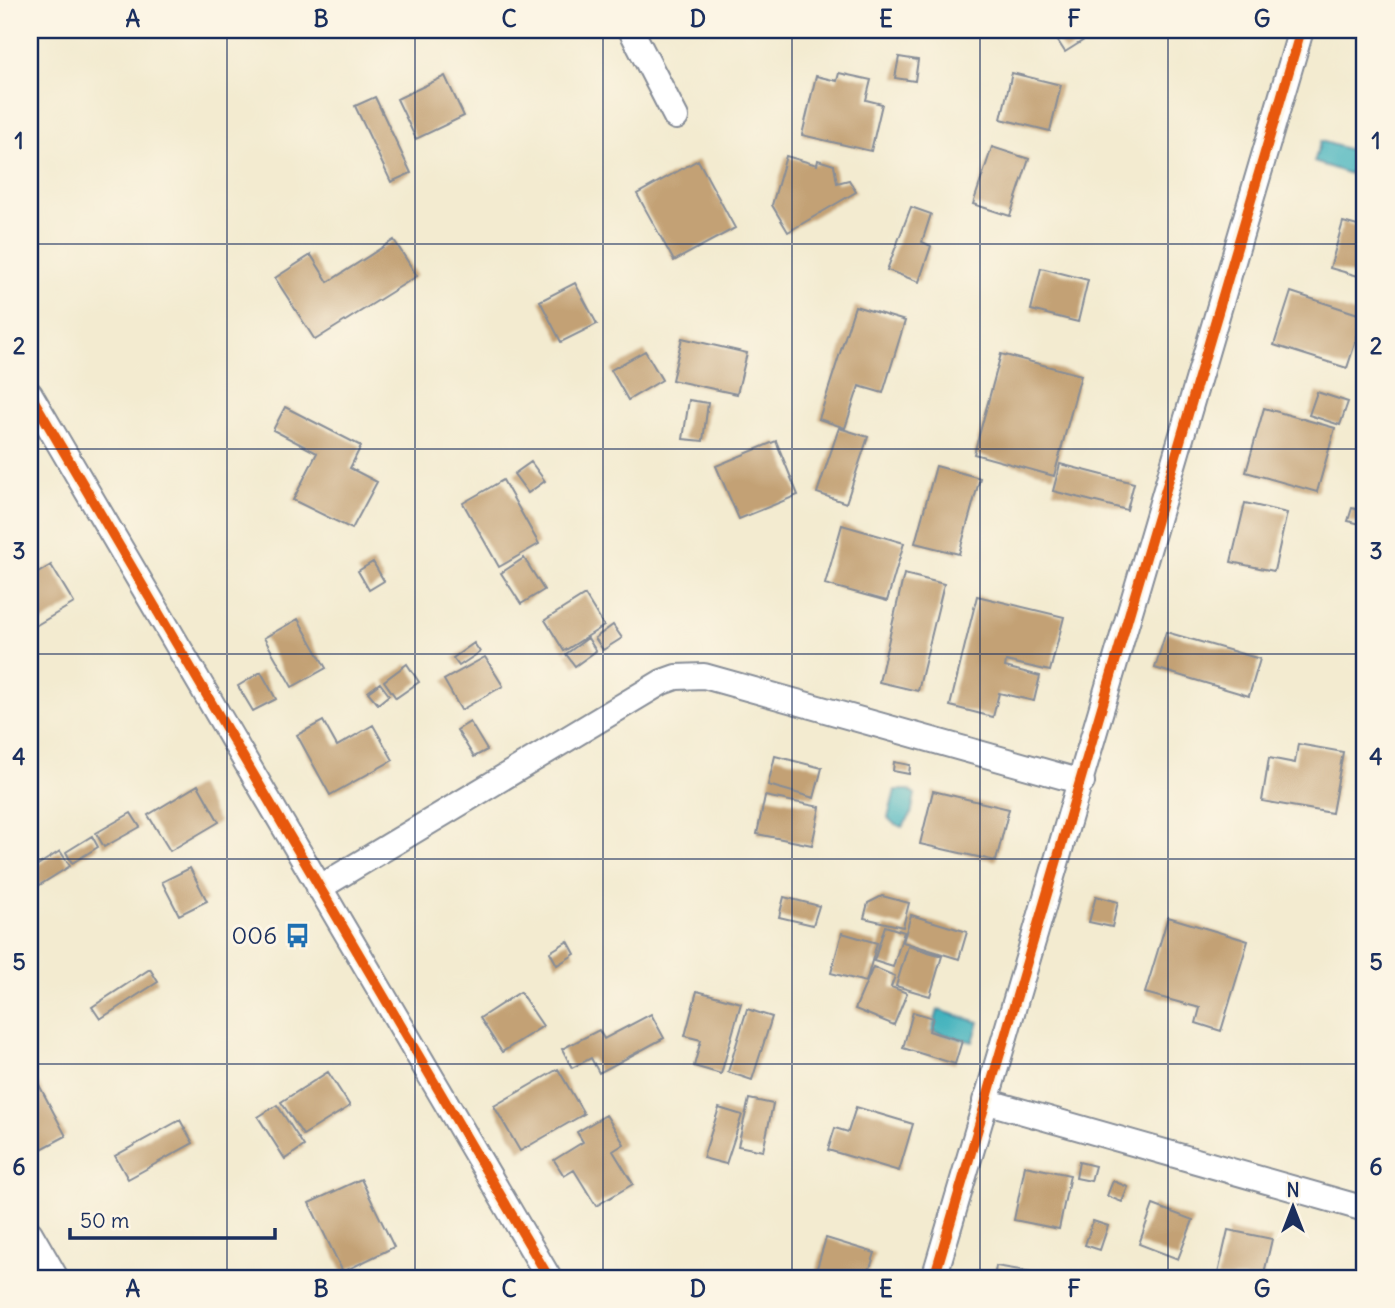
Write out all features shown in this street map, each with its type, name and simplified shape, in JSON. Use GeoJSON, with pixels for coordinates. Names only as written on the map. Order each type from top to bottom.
{"type":"FeatureCollection","features":[{"type":"Feature","properties":{"kind":"street"},"geometry":{"type":"LineString","coordinates":[[631,30],[676,117]]}},
{"type":"Feature","properties":{"kind":"street"},"geometry":{"type":"LineString","coordinates":[[934,1278],[1301,30]]}},
{"type":"Feature","properties":{"kind":"street"},"geometry":{"type":"LineString","coordinates":[[30,394],[549,1278]]}},
{"type":"Feature","properties":{"kind":"street"},"geometry":{"type":"LineString","coordinates":[[319,888],[662,682],[676,677],[704,677],[1082,782]]}},
{"type":"Feature","properties":{"kind":"street"},"geometry":{"type":"LineString","coordinates":[[985,1101],[1365,1209]]}},
{"type":"Feature","properties":{"kind":"street"},"geometry":{"type":"LineString","coordinates":[[30,1233],[56,1278]]}},
{"type":"Feature","properties":{"kind":"water"},"geometry":{"type":"Polygon","coordinates":[[[1321,141],[1357,152],[1350,174],[1314,162],[1321,141]]]}},
{"type":"Feature","properties":{"kind":"water"},"geometry":{"type":"Polygon","coordinates":[[[895,790],[909,790],[915,794],[911,815],[902,827],[888,818],[895,790]]]}},
{"type":"Feature","properties":{"kind":"water"},"geometry":{"type":"Polygon","coordinates":[[[938,1010],[979,1022],[973,1042],[932,1031],[938,1010]]]}},
{"type":"Feature","properties":{"kind":"building"},"geometry":{"type":"Polygon","coordinates":[[[1062,30],[1077,30],[1084,40],[1065,52],[1054,35],[1062,30]]]}},
{"type":"Feature","properties":{"kind":"building"},"geometry":{"type":"Polygon","coordinates":[[[899,57],[918,60],[915,81],[895,78],[899,57]]]}},
{"type":"Feature","properties":{"kind":"building"},"geometry":{"type":"Polygon","coordinates":[[[839,73],[871,80],[866,100],[882,104],[871,151],[802,135],[816,76],[837,81],[839,73]]]}},
{"type":"Feature","properties":{"kind":"building"},"geometry":{"type":"Polygon","coordinates":[[[1012,73],[1061,85],[1050,131],[1001,119],[1012,73]]]}},
{"type":"Feature","properties":{"kind":"building"},"geometry":{"type":"Polygon","coordinates":[[[445,76],[464,116],[416,139],[397,99],[445,76]]]}},
{"type":"Feature","properties":{"kind":"building"},"geometry":{"type":"Polygon","coordinates":[[[375,97],[411,173],[391,182],[355,106],[375,97]]]}},
{"type":"Feature","properties":{"kind":"building"},"geometry":{"type":"Polygon","coordinates":[[[992,147],[1029,159],[1010,216],[973,204],[992,147]]]}},
{"type":"Feature","properties":{"kind":"building"},"geometry":{"type":"Polygon","coordinates":[[[786,156],[817,165],[818,160],[834,165],[837,183],[849,180],[856,192],[788,232],[772,205],[786,156]]]}},
{"type":"Feature","properties":{"kind":"building"},"geometry":{"type":"Polygon","coordinates":[[[698,160],[735,228],[674,261],[637,194],[698,160]]]}},
{"type":"Feature","properties":{"kind":"building"},"geometry":{"type":"Polygon","coordinates":[[[911,207],[931,214],[922,242],[931,246],[919,282],[887,270],[911,207]]]}},
{"type":"Feature","properties":{"kind":"building"},"geometry":{"type":"Polygon","coordinates":[[[1343,222],[1365,228],[1365,278],[1330,268],[1343,222]]]}},
{"type":"Feature","properties":{"kind":"building"},"geometry":{"type":"Polygon","coordinates":[[[394,240],[417,276],[315,340],[275,278],[311,255],[328,282],[394,240]]]}},
{"type":"Feature","properties":{"kind":"building"},"geometry":{"type":"Polygon","coordinates":[[[1041,268],[1088,280],[1078,322],[1031,310],[1041,268]]]}},
{"type":"Feature","properties":{"kind":"building"},"geometry":{"type":"Polygon","coordinates":[[[575,283],[597,324],[561,342],[540,301],[575,283]]]}},
{"type":"Feature","properties":{"kind":"building"},"geometry":{"type":"Polygon","coordinates":[[[1291,292],[1364,316],[1347,368],[1274,345],[1291,292]]]}},
{"type":"Feature","properties":{"kind":"building"},"geometry":{"type":"Polygon","coordinates":[[[855,306],[905,321],[883,393],[859,386],[845,428],[819,419],[855,306]]]}},
{"type":"Feature","properties":{"kind":"building"},"geometry":{"type":"Polygon","coordinates":[[[682,338],[747,353],[737,394],[672,380],[682,338]]]}},
{"type":"Feature","properties":{"kind":"building"},"geometry":{"type":"Polygon","coordinates":[[[645,351],[662,380],[628,400],[611,370],[645,351]]]}},
{"type":"Feature","properties":{"kind":"building"},"geometry":{"type":"Polygon","coordinates":[[[1001,354],[1081,375],[1054,476],[974,454],[1001,354]]]}},
{"type":"Feature","properties":{"kind":"building"},"geometry":{"type":"Polygon","coordinates":[[[1317,392],[1348,402],[1340,425],[1309,415],[1317,392]]]}},
{"type":"Feature","properties":{"kind":"building"},"geometry":{"type":"Polygon","coordinates":[[[689,400],[708,403],[703,441],[683,439],[689,400]]]}},
{"type":"Feature","properties":{"kind":"building"},"geometry":{"type":"Polygon","coordinates":[[[285,407],[361,446],[350,468],[377,482],[352,529],[293,500],[317,453],[273,430],[285,407]]]}},
{"type":"Feature","properties":{"kind":"building"},"geometry":{"type":"Polygon","coordinates":[[[1264,408],[1335,428],[1317,492],[1246,472],[1264,408]]]}},
{"type":"Feature","properties":{"kind":"building"},"geometry":{"type":"Polygon","coordinates":[[[839,428],[868,437],[846,503],[817,493],[839,428]]]}},
{"type":"Feature","properties":{"kind":"building"},"geometry":{"type":"Polygon","coordinates":[[[776,441],[798,495],[739,519],[716,466],[776,441]]]}},
{"type":"Feature","properties":{"kind":"building"},"geometry":{"type":"Polygon","coordinates":[[[531,462],[545,481],[528,493],[514,474],[531,462]]]}},
{"type":"Feature","properties":{"kind":"building"},"geometry":{"type":"Polygon","coordinates":[[[1060,464],[1134,483],[1127,510],[1053,491],[1060,464]]]}},
{"type":"Feature","properties":{"kind":"building"},"geometry":{"type":"Polygon","coordinates":[[[936,466],[980,478],[959,554],[915,543],[936,466]]]}},
{"type":"Feature","properties":{"kind":"building"},"geometry":{"type":"Polygon","coordinates":[[[503,480],[539,544],[499,567],[463,503],[503,480]]]}},
{"type":"Feature","properties":{"kind":"building"},"geometry":{"type":"Polygon","coordinates":[[[1245,503],[1287,513],[1274,571],[1231,562],[1245,503]]]}},
{"type":"Feature","properties":{"kind":"building"},"geometry":{"type":"Polygon","coordinates":[[[1352,508],[1365,512],[1365,525],[1348,521],[1352,508]]]}},
{"type":"Feature","properties":{"kind":"building"},"geometry":{"type":"Polygon","coordinates":[[[842,525],[904,543],[887,601],[825,584],[842,525]]]}},
{"type":"Feature","properties":{"kind":"building"},"geometry":{"type":"Polygon","coordinates":[[[524,558],[544,590],[521,604],[501,573],[524,558]]]}},
{"type":"Feature","properties":{"kind":"building"},"geometry":{"type":"Polygon","coordinates":[[[373,562],[384,581],[369,590],[358,571],[373,562]]]}},
{"type":"Feature","properties":{"kind":"building"},"geometry":{"type":"Polygon","coordinates":[[[51,565],[74,603],[30,629],[30,578],[51,565]]]}},
{"type":"Feature","properties":{"kind":"building"},"geometry":{"type":"Polygon","coordinates":[[[904,574],[944,584],[918,691],[879,682],[904,574]]]}},
{"type":"Feature","properties":{"kind":"building"},"geometry":{"type":"Polygon","coordinates":[[[585,595],[604,626],[564,651],[545,620],[585,595]]]}},
{"type":"Feature","properties":{"kind":"building"},"geometry":{"type":"Polygon","coordinates":[[[977,596],[1064,617],[1050,671],[1006,661],[1005,667],[1040,676],[1034,701],[999,693],[993,717],[950,706],[977,596]]]}},
{"type":"Feature","properties":{"kind":"building"},"geometry":{"type":"Polygon","coordinates":[[[298,619],[326,668],[292,687],[264,638],[298,619]]]}},
{"type":"Feature","properties":{"kind":"building"},"geometry":{"type":"Polygon","coordinates":[[[613,625],[622,638],[603,650],[595,638],[613,625]]]}},
{"type":"Feature","properties":{"kind":"building"},"geometry":{"type":"Polygon","coordinates":[[[1166,632],[1260,659],[1249,696],[1155,668],[1166,632]]]}},
{"type":"Feature","properties":{"kind":"building"},"geometry":{"type":"Polygon","coordinates":[[[588,638],[596,651],[575,666],[566,654],[588,638]]]}},
{"type":"Feature","properties":{"kind":"building"},"geometry":{"type":"Polygon","coordinates":[[[474,643],[480,652],[459,666],[453,658],[474,643]]]}},
{"type":"Feature","properties":{"kind":"building"},"geometry":{"type":"Polygon","coordinates":[[[485,657],[503,686],[461,710],[444,680],[485,657]]]}},
{"type":"Feature","properties":{"kind":"building"},"geometry":{"type":"Polygon","coordinates":[[[407,664],[419,682],[396,698],[384,681],[407,664]]]}},
{"type":"Feature","properties":{"kind":"building"},"geometry":{"type":"Polygon","coordinates":[[[261,672],[276,699],[253,711],[238,686],[261,672]]]}},
{"type":"Feature","properties":{"kind":"building"},"geometry":{"type":"Polygon","coordinates":[[[380,683],[389,695],[378,704],[368,692],[380,683]]]}},
{"type":"Feature","properties":{"kind":"building"},"geometry":{"type":"Polygon","coordinates":[[[323,721],[337,746],[373,725],[393,760],[330,795],[297,735],[323,721]]]}},
{"type":"Feature","properties":{"kind":"building"},"geometry":{"type":"Polygon","coordinates":[[[470,722],[487,750],[474,757],[457,730],[470,722]]]}},
{"type":"Feature","properties":{"kind":"building"},"geometry":{"type":"Polygon","coordinates":[[[1298,744],[1343,752],[1332,813],[1262,801],[1269,758],[1295,763],[1298,744]]]}},
{"type":"Feature","properties":{"kind":"building"},"geometry":{"type":"Polygon","coordinates":[[[775,756],[822,768],[814,798],[768,785],[775,756]]]}},
{"type":"Feature","properties":{"kind":"building"},"geometry":{"type":"Polygon","coordinates":[[[894,762],[910,765],[909,774],[893,771],[894,762]]]}},
{"type":"Feature","properties":{"kind":"building"},"geometry":{"type":"Polygon","coordinates":[[[198,785],[219,822],[170,851],[148,815],[198,785]]]}},
{"type":"Feature","properties":{"kind":"building"},"geometry":{"type":"Polygon","coordinates":[[[933,791],[1009,809],[996,861],[920,844],[933,791]]]}},
{"type":"Feature","properties":{"kind":"building"},"geometry":{"type":"Polygon","coordinates":[[[765,796],[820,807],[812,845],[757,834],[765,796]]]}},
{"type":"Feature","properties":{"kind":"building"},"geometry":{"type":"Polygon","coordinates":[[[131,813],[140,827],[104,847],[96,833],[131,813]]]}},
{"type":"Feature","properties":{"kind":"building"},"geometry":{"type":"Polygon","coordinates":[[[92,836],[98,847],[72,863],[66,852],[92,836]]]}},
{"type":"Feature","properties":{"kind":"building"},"geometry":{"type":"Polygon","coordinates":[[[60,851],[70,866],[38,886],[30,870],[60,851]]]}},
{"type":"Feature","properties":{"kind":"building"},"geometry":{"type":"Polygon","coordinates":[[[190,868],[207,901],[179,915],[162,882],[190,868]]]}},
{"type":"Feature","properties":{"kind":"building"},"geometry":{"type":"Polygon","coordinates":[[[882,896],[909,903],[903,927],[864,918],[868,903],[882,896]]]}},
{"type":"Feature","properties":{"kind":"building"},"geometry":{"type":"Polygon","coordinates":[[[1096,896],[1118,902],[1112,927],[1089,922],[1096,896]]]}},
{"type":"Feature","properties":{"kind":"building"},"geometry":{"type":"Polygon","coordinates":[[[784,897],[819,906],[813,925],[779,917],[784,897]]]}},
{"type":"Feature","properties":{"kind":"building"},"geometry":{"type":"Polygon","coordinates":[[[911,915],[967,932],[959,959],[903,942],[911,915]]]}},
{"type":"Feature","properties":{"kind":"building"},"geometry":{"type":"Polygon","coordinates":[[[1168,917],[1248,941],[1221,1031],[1196,1023],[1200,1008],[1145,993],[1168,917]]]}},
{"type":"Feature","properties":{"kind":"building"},"geometry":{"type":"Polygon","coordinates":[[[885,926],[904,932],[893,967],[874,961],[885,926]]]}},
{"type":"Feature","properties":{"kind":"building"},"geometry":{"type":"Polygon","coordinates":[[[842,933],[877,943],[866,982],[831,973],[842,933]]]}},
{"type":"Feature","properties":{"kind":"building"},"geometry":{"type":"Polygon","coordinates":[[[568,941],[575,954],[557,965],[550,952],[568,941]]]}},
{"type":"Feature","properties":{"kind":"building"},"geometry":{"type":"Polygon","coordinates":[[[908,946],[942,956],[930,996],[896,986],[908,946]]]}},
{"type":"Feature","properties":{"kind":"building"},"geometry":{"type":"Polygon","coordinates":[[[873,967],[895,976],[891,987],[907,993],[894,1025],[855,1009],[873,967]]]}},
{"type":"Feature","properties":{"kind":"building"},"geometry":{"type":"Polygon","coordinates":[[[150,969],[158,982],[100,1019],[92,1007],[150,969]]]}},
{"type":"Feature","properties":{"kind":"building"},"geometry":{"type":"Polygon","coordinates":[[[697,991],[741,1003],[721,1074],[694,1066],[701,1040],[685,1036],[697,991]]]}},
{"type":"Feature","properties":{"kind":"building"},"geometry":{"type":"Polygon","coordinates":[[[520,992],[543,1026],[502,1052],[480,1018],[520,992]]]}},
{"type":"Feature","properties":{"kind":"building"},"geometry":{"type":"Polygon","coordinates":[[[747,1009],[772,1017],[752,1080],[728,1072],[747,1009]]]}},
{"type":"Feature","properties":{"kind":"building"},"geometry":{"type":"Polygon","coordinates":[[[913,1012],[933,1018],[929,1031],[962,1041],[955,1064],[903,1048],[913,1012]]]}},
{"type":"Feature","properties":{"kind":"building"},"geometry":{"type":"Polygon","coordinates":[[[651,1014],[664,1038],[599,1073],[591,1058],[572,1068],[562,1049],[599,1030],[604,1039],[651,1014]]]}},
{"type":"Feature","properties":{"kind":"building"},"geometry":{"type":"Polygon","coordinates":[[[558,1069],[584,1114],[520,1151],[494,1106],[558,1069]]]}},
{"type":"Feature","properties":{"kind":"building"},"geometry":{"type":"Polygon","coordinates":[[[328,1072],[350,1106],[303,1135],[281,1102],[328,1072]]]}},
{"type":"Feature","properties":{"kind":"building"},"geometry":{"type":"Polygon","coordinates":[[[38,1083],[66,1136],[30,1155],[30,1088],[38,1083]]]}},
{"type":"Feature","properties":{"kind":"building"},"geometry":{"type":"Polygon","coordinates":[[[749,1099],[773,1104],[763,1151],[738,1146],[749,1099]]]}},
{"type":"Feature","properties":{"kind":"building"},"geometry":{"type":"Polygon","coordinates":[[[277,1105],[304,1146],[285,1159],[258,1117],[277,1105]]]}},
{"type":"Feature","properties":{"kind":"building"},"geometry":{"type":"Polygon","coordinates":[[[856,1107],[913,1124],[899,1171],[828,1150],[835,1128],[848,1132],[856,1107]]]}},
{"type":"Feature","properties":{"kind":"building"},"geometry":{"type":"Polygon","coordinates":[[[719,1108],[742,1115],[726,1164],[703,1158],[719,1108]]]}},
{"type":"Feature","properties":{"kind":"building"},"geometry":{"type":"Polygon","coordinates":[[[606,1115],[624,1144],[613,1151],[633,1184],[596,1206],[574,1170],[564,1176],[554,1160],[583,1142],[577,1132],[606,1115]]]}},
{"type":"Feature","properties":{"kind":"building"},"geometry":{"type":"Polygon","coordinates":[[[180,1120],[193,1143],[128,1179],[115,1156],[180,1120]]]}},
{"type":"Feature","properties":{"kind":"building"},"geometry":{"type":"Polygon","coordinates":[[[1079,1162],[1095,1166],[1091,1181],[1076,1178],[1079,1162]]]}},
{"type":"Feature","properties":{"kind":"building"},"geometry":{"type":"Polygon","coordinates":[[[1025,1166],[1070,1175],[1059,1229],[1014,1220],[1025,1166]]]}},
{"type":"Feature","properties":{"kind":"building"},"geometry":{"type":"Polygon","coordinates":[[[361,1179],[394,1247],[343,1272],[309,1203],[361,1179]]]}},
{"type":"Feature","properties":{"kind":"building"},"geometry":{"type":"Polygon","coordinates":[[[1113,1181],[1128,1187],[1122,1202],[1107,1196],[1113,1181]]]}},
{"type":"Feature","properties":{"kind":"building"},"geometry":{"type":"Polygon","coordinates":[[[1153,1205],[1193,1220],[1178,1259],[1139,1244],[1153,1205]]]}},
{"type":"Feature","properties":{"kind":"building"},"geometry":{"type":"Polygon","coordinates":[[[1093,1221],[1108,1226],[1100,1250],[1085,1245],[1093,1221]]]}},
{"type":"Feature","properties":{"kind":"building"},"geometry":{"type":"Polygon","coordinates":[[[1228,1230],[1272,1239],[1263,1278],[1217,1278],[1228,1230]]]}},
{"type":"Feature","properties":{"kind":"building"},"geometry":{"type":"Polygon","coordinates":[[[826,1238],[875,1253],[867,1278],[814,1278],[826,1238]]]}},
{"type":"Feature","properties":{"kind":"building"},"geometry":{"type":"Polygon","coordinates":[[[996,1266],[1045,1274],[1044,1278],[994,1278],[996,1266]]]}},
{"type":"Feature","properties":{"kind":"building"},"geometry":{"type":"Polygon","coordinates":[[[1322,1273],[1339,1277],[1339,1278],[1320,1278],[1322,1273]]]}},
{"type":"Feature","properties":{"kind":"cycle path"},"geometry":{"type":"LineString","coordinates":[[934,1278],[1301,30]]}},
{"type":"Feature","properties":{"kind":"cycle path"},"geometry":{"type":"LineString","coordinates":[[30,394],[549,1278]]}},
{"type":"Feature","properties":{"kind":"place","name":"006"},"geometry":{"type":"Point","coordinates":[297,935]}}]}
